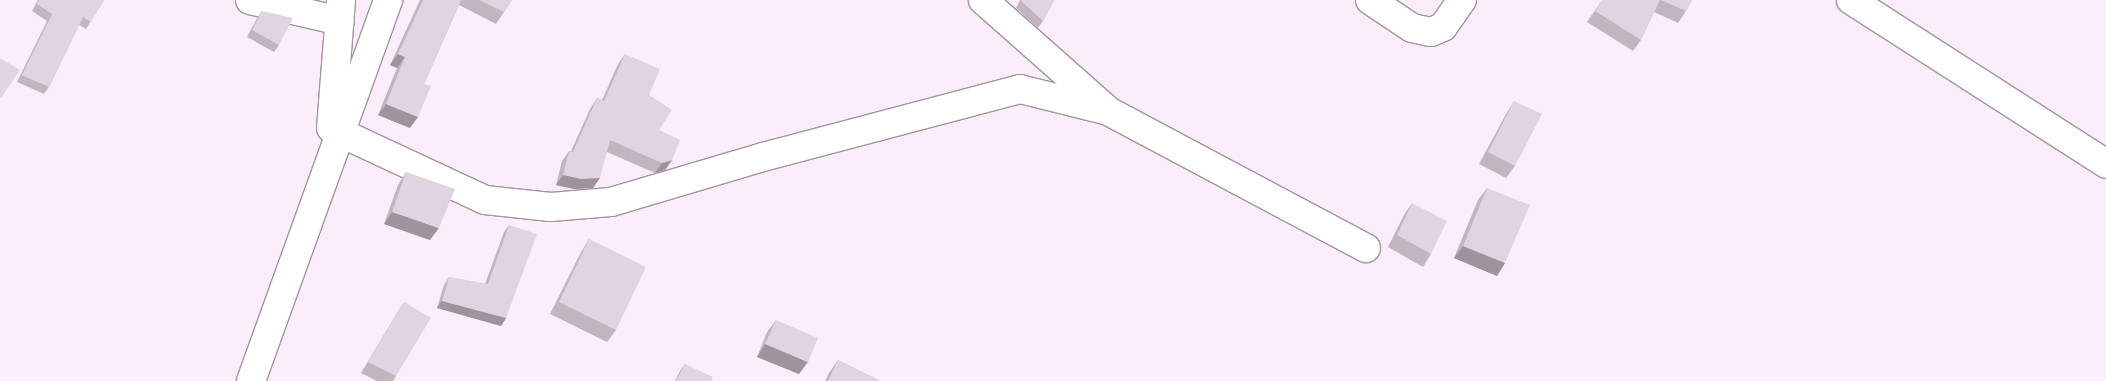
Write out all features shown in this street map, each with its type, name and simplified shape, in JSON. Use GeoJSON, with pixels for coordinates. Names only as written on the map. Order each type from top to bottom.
{"type":"FeatureCollection","features":[{"type":"Feature","properties":{"kind":"street"},"geometry":{"type":"LineString","coordinates":[[250,0],[340,10],[329,159]]}},
{"type":"Feature","properties":{"kind":"street"},"geometry":{"type":"LineString","coordinates":[[251,381],[329,159],[388,0]]}},
{"type":"Feature","properties":{"kind":"street"},"geometry":{"type":"LineString","coordinates":[[983,0],[1108,111],[1366,248]]}},
{"type":"Feature","properties":{"kind":"street"},"geometry":{"type":"LineString","coordinates":[[1370,0],[1412,28],[1431,32],[1443,27],[1462,0]]}},
{"type":"Feature","properties":{"kind":"street"},"geometry":{"type":"LineString","coordinates":[[1851,0],[2106,164]]}},
{"type":"Feature","properties":{"kind":"street"},"geometry":{"type":"LineString","coordinates":[[339,132],[485,200],[551,207],[611,202],[763,157],[1020,89],[1108,111]]}},
{"type":"Feature","properties":{"kind":"building"},"geometry":{"type":"Polygon","coordinates":[[[39,0],[104,0],[91,22],[83,17],[49,87],[22,75],[52,14],[37,4],[39,0]]]}},
{"type":"Feature","properties":{"kind":"building"},"geometry":{"type":"Polygon","coordinates":[[[423,0],[461,0],[424,84],[431,86],[418,117],[386,104],[405,57],[398,54],[423,0]]]}},
{"type":"Feature","properties":{"kind":"building"},"geometry":{"type":"Polygon","coordinates":[[[479,0],[512,0],[504,12],[479,0]]]}},
{"type":"Feature","properties":{"kind":"building"},"geometry":{"type":"Polygon","coordinates":[[[1022,0],[1054,0],[1043,21],[1022,0]]]}},
{"type":"Feature","properties":{"kind":"building"},"geometry":{"type":"Polygon","coordinates":[[[1602,0],[1660,0],[1641,40],[1595,11],[1602,0]]]}},
{"type":"Feature","properties":{"kind":"building"},"geometry":{"type":"Polygon","coordinates":[[[1661,0],[1692,0],[1686,11],[1661,0]]]}},
{"type":"Feature","properties":{"kind":"building"},"geometry":{"type":"Polygon","coordinates":[[[262,11],[293,18],[279,45],[252,30],[262,11]]]}},
{"type":"Feature","properties":{"kind":"building"},"geometry":{"type":"Polygon","coordinates":[[[625,54],[660,69],[649,95],[672,110],[659,130],[680,140],[672,160],[662,163],[610,140],[600,178],[581,179],[563,175],[569,151],[573,152],[597,98],[604,101],[625,54]]]}},
{"type":"Feature","properties":{"kind":"building"},"geometry":{"type":"Polygon","coordinates":[[[0,58],[20,70],[1,98],[0,97],[0,58]]]}},
{"type":"Feature","properties":{"kind":"building"},"geometry":{"type":"Polygon","coordinates":[[[1514,101],[1542,114],[1515,166],[1488,152],[1514,101]]]}},
{"type":"Feature","properties":{"kind":"building"},"geometry":{"type":"Polygon","coordinates":[[[406,172],[455,189],[439,228],[392,212],[406,172]]]}},
{"type":"Feature","properties":{"kind":"building"},"geometry":{"type":"Polygon","coordinates":[[[1487,188],[1530,205],[1505,263],[1463,246],[1487,188]]]}},
{"type":"Feature","properties":{"kind":"building"},"geometry":{"type":"Polygon","coordinates":[[[1412,203],[1447,221],[1431,254],[1397,235],[1412,203]]]}},
{"type":"Feature","properties":{"kind":"building"},"geometry":{"type":"Polygon","coordinates":[[[509,225],[537,234],[506,318],[442,301],[449,277],[488,284],[509,225]]]}},
{"type":"Feature","properties":{"kind":"building"},"geometry":{"type":"Polygon","coordinates":[[[589,239],[646,267],[616,330],[559,302],[589,239]]]}},
{"type":"Feature","properties":{"kind":"building"},"geometry":{"type":"Polygon","coordinates":[[[404,302],[431,318],[396,376],[368,362],[404,302]]]}},
{"type":"Feature","properties":{"kind":"building"},"geometry":{"type":"Polygon","coordinates":[[[776,320],[818,338],[808,362],[765,344],[776,320]]]}},
{"type":"Feature","properties":{"kind":"building"},"geometry":{"type":"Polygon","coordinates":[[[838,360],[880,381],[828,381],[838,360]]]}},
{"type":"Feature","properties":{"kind":"building"},"geometry":{"type":"Polygon","coordinates":[[[685,364],[713,377],[711,381],[676,381],[685,364]]]}}]}
